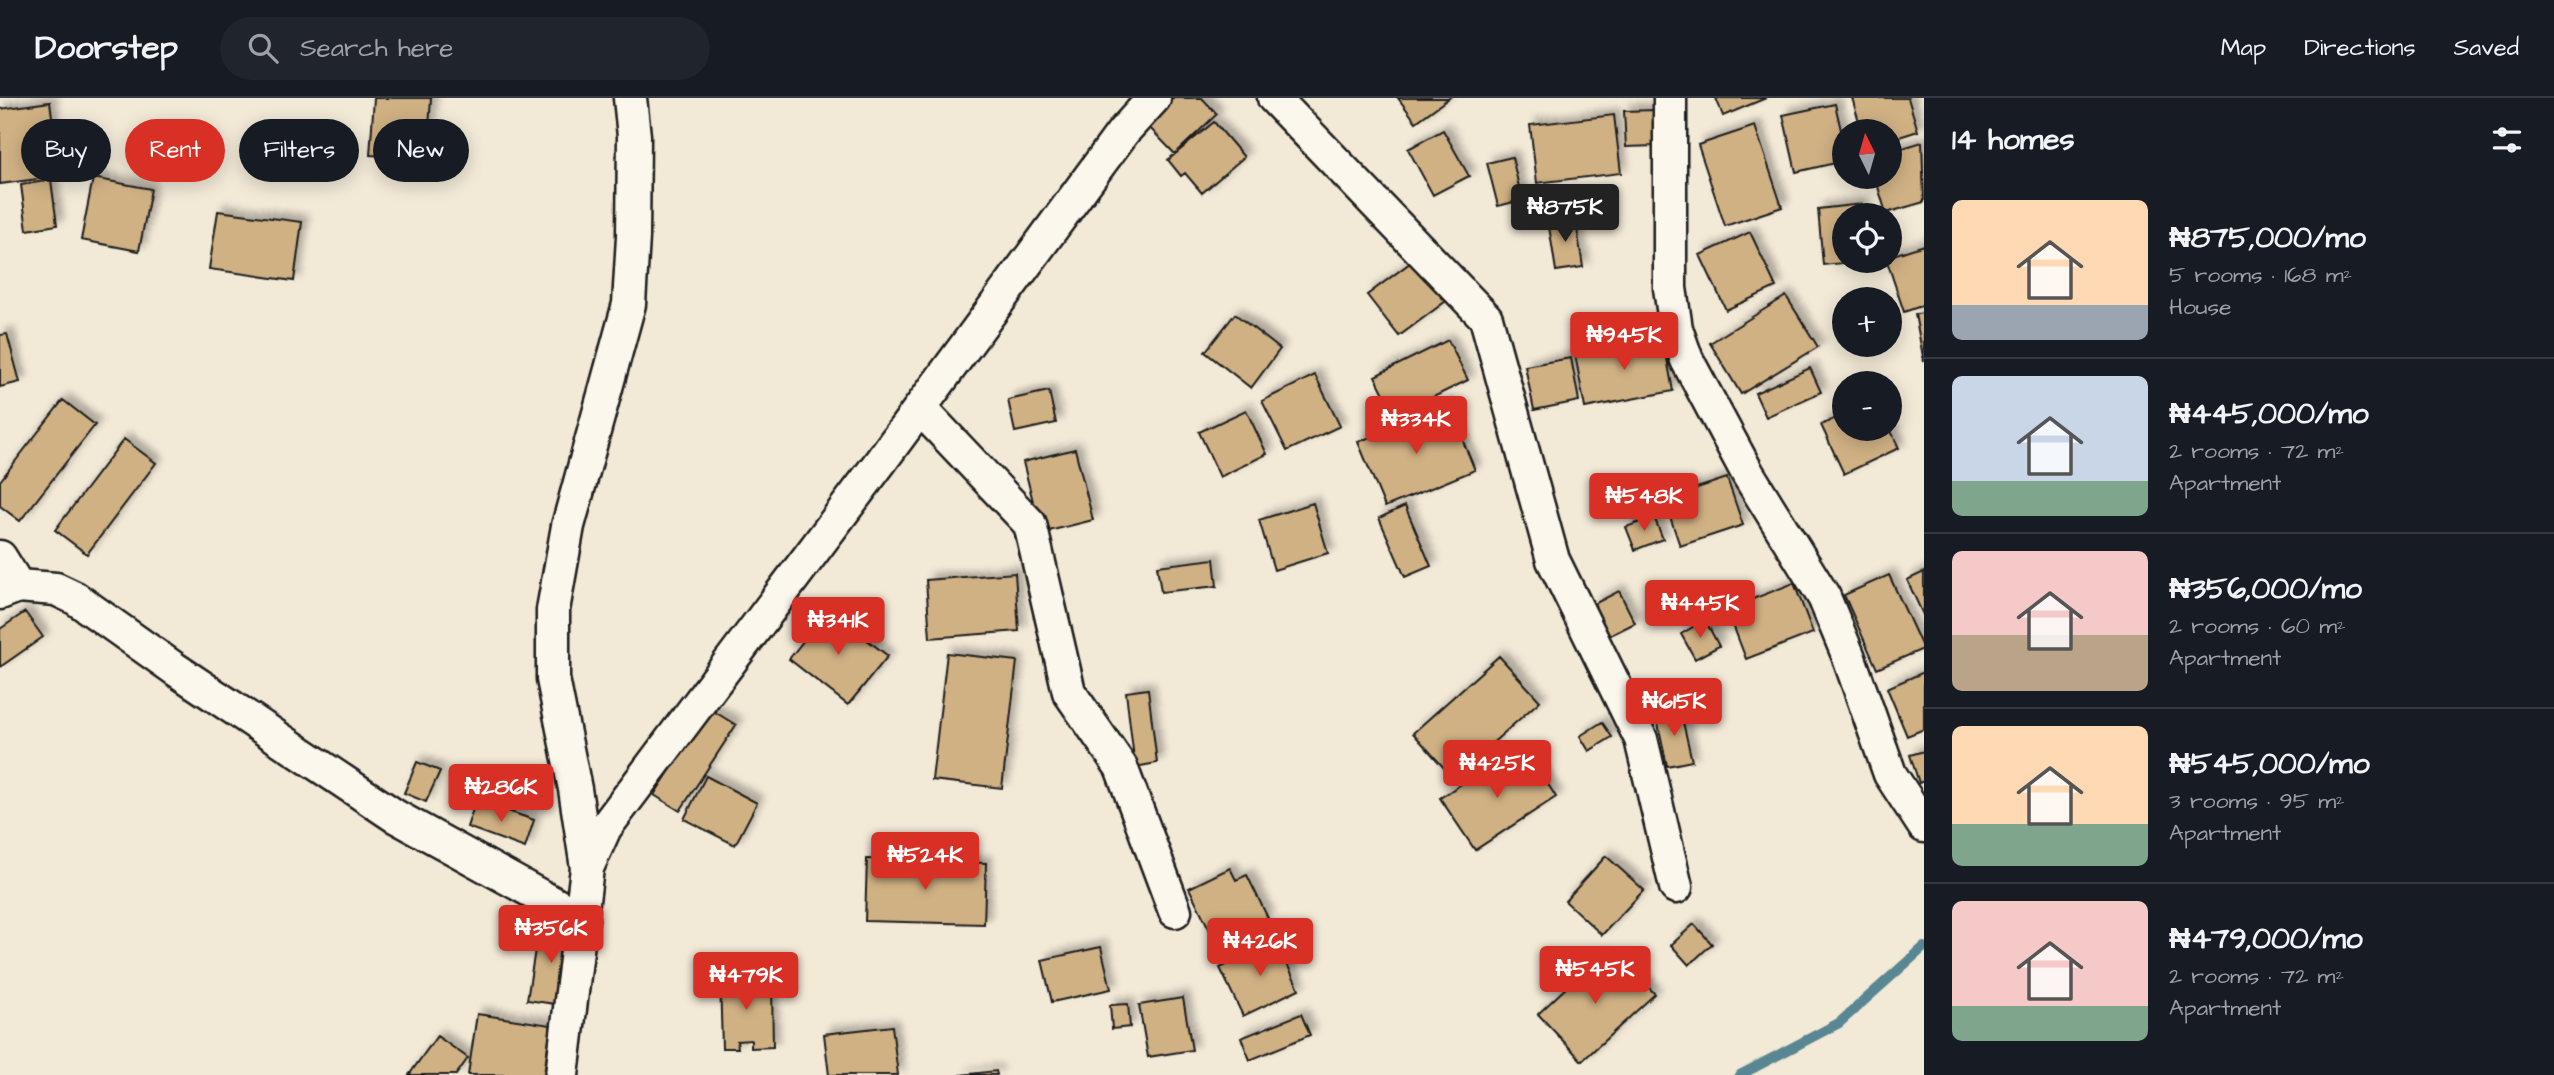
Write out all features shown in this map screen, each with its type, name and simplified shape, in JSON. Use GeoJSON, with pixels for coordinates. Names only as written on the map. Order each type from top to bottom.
{"type":"FeatureCollection","features":[{"type":"Feature","properties":{"kind":"street"},"geometry":{"type":"LineString","coordinates":[[562,1075],[587,868],[575,789],[553,679],[553,610],[568,526],[629,304],[634,237],[634,148],[630,98]]}},
{"type":"Feature","properties":{"kind":"street"},"geometry":{"type":"LineString","coordinates":[[587,868],[605,828],[1123,132],[1154,98]]}},
{"type":"Feature","properties":{"kind":"street"},"geometry":{"type":"LineString","coordinates":[[1274,98],[1486,318],[1553,560],[1641,739],[1676,887]]}},
{"type":"Feature","properties":{"kind":"street"},"geometry":{"type":"LineString","coordinates":[[1670,98],[1670,288],[1676,329],[1687,360],[1748,474],[1824,597],[1848,655],[1890,774],[1924,826]]}},
{"type":"Feature","properties":{"kind":"street"},"geometry":{"type":"LineString","coordinates":[[920,408],[1030,524],[1069,692],[1121,767],[1175,911]]}},
{"type":"Feature","properties":{"kind":"street"},"geometry":{"type":"LineString","coordinates":[[0,557],[9,589],[55,589],[75,598],[187,677],[395,816],[582,919]]}},
{"type":"Feature","properties":{"kind":"building"},"geometry":{"type":"Polygon","coordinates":[[[374,98],[431,98],[430,119],[373,119],[373,155],[370,155],[374,98]]]}},
{"type":"Feature","properties":{"kind":"building"},"geometry":{"type":"Polygon","coordinates":[[[1171,98],[1202,98],[1217,114],[1175,154],[1145,123],[1171,98]]]}},
{"type":"Feature","properties":{"kind":"building"},"geometry":{"type":"Polygon","coordinates":[[[1398,98],[1449,98],[1416,122],[1398,98]]]}},
{"type":"Feature","properties":{"kind":"building"},"geometry":{"type":"Polygon","coordinates":[[[1716,98],[1766,98],[1723,116],[1716,98]]]}},
{"type":"Feature","properties":{"kind":"building"},"geometry":{"type":"Polygon","coordinates":[[[1852,98],[1908,98],[1918,131],[1902,136],[1902,119],[1858,119],[1852,98]]]}},
{"type":"Feature","properties":{"kind":"building"},"geometry":{"type":"Polygon","coordinates":[[[50,102],[52,119],[21,119],[21,181],[0,184],[0,109],[50,102]]]}},
{"type":"Feature","properties":{"kind":"building"},"geometry":{"type":"Polygon","coordinates":[[[1835,104],[1838,119],[1832,119],[1832,164],[1796,172],[1783,115],[1835,104]]]}},
{"type":"Feature","properties":{"kind":"building"},"geometry":{"type":"Polygon","coordinates":[[[1654,110],[1656,146],[1626,147],[1624,111],[1654,110]]]}},
{"type":"Feature","properties":{"kind":"building"},"geometry":{"type":"Polygon","coordinates":[[[1614,115],[1621,173],[1537,183],[1530,125],[1614,115]]]}},
{"type":"Feature","properties":{"kind":"building"},"geometry":{"type":"Polygon","coordinates":[[[1214,122],[1244,157],[1202,193],[1185,173],[1181,176],[1168,160],[1214,122]]]}},
{"type":"Feature","properties":{"kind":"building"},"geometry":{"type":"Polygon","coordinates":[[[1755,126],[1782,207],[1725,226],[1698,145],[1755,126]]]}},
{"type":"Feature","properties":{"kind":"building"},"geometry":{"type":"Polygon","coordinates":[[[1443,130],[1469,176],[1433,195],[1408,149],[1443,130]]]}},
{"type":"Feature","properties":{"kind":"building"},"geometry":{"type":"Polygon","coordinates":[[[1922,142],[1924,202],[1902,208],[1902,203],[1883,203],[1879,189],[1902,189],[1902,148],[1922,142]]]}},
{"type":"Feature","properties":{"kind":"building"},"geometry":{"type":"Polygon","coordinates":[[[1512,157],[1522,200],[1498,206],[1487,163],[1512,157]]]}},
{"type":"Feature","properties":{"kind":"building"},"geometry":{"type":"Polygon","coordinates":[[[111,181],[151,189],[139,251],[81,240],[92,182],[111,181]]]}},
{"type":"Feature","properties":{"kind":"building"},"geometry":{"type":"Polygon","coordinates":[[[51,182],[57,225],[27,230],[21,185],[51,182]]]}},
{"type":"Feature","properties":{"kind":"building"},"geometry":{"type":"Polygon","coordinates":[[[1832,207],[1832,264],[1823,265],[1818,209],[1832,207]]]}},
{"type":"Feature","properties":{"kind":"building"},"geometry":{"type":"Polygon","coordinates":[[[218,211],[302,222],[294,281],[209,269],[218,211]]]}},
{"type":"Feature","properties":{"kind":"building"},"geometry":{"type":"Polygon","coordinates":[[[1575,216],[1583,267],[1556,271],[1548,220],[1575,216]]]}},
{"type":"Feature","properties":{"kind":"building"},"geometry":{"type":"Polygon","coordinates":[[[1750,232],[1776,287],[1726,310],[1700,255],[1750,232]]]}},
{"type":"Feature","properties":{"kind":"building"},"geometry":{"type":"Polygon","coordinates":[[[1924,245],[1924,305],[1904,312],[1902,287],[1896,287],[1891,273],[1902,273],[1902,252],[1924,245]]]}},
{"type":"Feature","properties":{"kind":"building"},"geometry":{"type":"Polygon","coordinates":[[[1414,260],[1446,301],[1399,336],[1367,295],[1414,260]]]}},
{"type":"Feature","properties":{"kind":"building"},"geometry":{"type":"Polygon","coordinates":[[[1786,296],[1818,347],[1741,394],[1710,343],[1786,296]]]}},
{"type":"Feature","properties":{"kind":"building"},"geometry":{"type":"Polygon","coordinates":[[[1924,313],[1924,362],[1915,314],[1924,313]]]}},
{"type":"Feature","properties":{"kind":"building"},"geometry":{"type":"Polygon","coordinates":[[[1235,314],[1280,349],[1251,388],[1205,352],[1235,314]]]}},
{"type":"Feature","properties":{"kind":"building"},"geometry":{"type":"Polygon","coordinates":[[[7,334],[20,382],[0,387],[0,335],[7,334]]]}},
{"type":"Feature","properties":{"kind":"building"},"geometry":{"type":"Polygon","coordinates":[[[1663,337],[1673,391],[1585,408],[1575,354],[1663,337]]]}},
{"type":"Feature","properties":{"kind":"building"},"geometry":{"type":"Polygon","coordinates":[[[1448,340],[1468,380],[1395,416],[1375,376],[1448,340]]]}},
{"type":"Feature","properties":{"kind":"building"},"geometry":{"type":"Polygon","coordinates":[[[1571,358],[1579,401],[1534,410],[1525,366],[1571,358]]]}},
{"type":"Feature","properties":{"kind":"building"},"geometry":{"type":"Polygon","coordinates":[[[1810,368],[1821,392],[1766,417],[1755,393],[1810,368]]]}},
{"type":"Feature","properties":{"kind":"building"},"geometry":{"type":"Polygon","coordinates":[[[1315,375],[1340,426],[1287,451],[1262,401],[1315,375]]]}},
{"type":"Feature","properties":{"kind":"building"},"geometry":{"type":"Polygon","coordinates":[[[1049,391],[1056,423],[1015,432],[1008,400],[1049,391]]]}},
{"type":"Feature","properties":{"kind":"building"},"geometry":{"type":"Polygon","coordinates":[[[63,400],[95,425],[20,521],[0,506],[0,481],[63,400]]]}},
{"type":"Feature","properties":{"kind":"building"},"geometry":{"type":"Polygon","coordinates":[[[1448,405],[1475,470],[1385,507],[1358,442],[1448,405]]]}},
{"type":"Feature","properties":{"kind":"building"},"geometry":{"type":"Polygon","coordinates":[[[1246,410],[1267,454],[1220,477],[1199,432],[1246,410]]]}},
{"type":"Feature","properties":{"kind":"building"},"geometry":{"type":"Polygon","coordinates":[[[1832,420],[1832,441],[1896,441],[1899,448],[1844,474],[1821,425],[1832,420]]]}},
{"type":"Feature","properties":{"kind":"building"},"geometry":{"type":"Polygon","coordinates":[[[124,439],[156,463],[87,554],[55,530],[124,439]]]}},
{"type":"Feature","properties":{"kind":"building"},"geometry":{"type":"Polygon","coordinates":[[[1075,449],[1093,520],[1041,533],[1023,462],[1075,449]]]}},
{"type":"Feature","properties":{"kind":"building"},"geometry":{"type":"Polygon","coordinates":[[[1727,478],[1743,525],[1680,546],[1664,499],[1727,478]]]}},
{"type":"Feature","properties":{"kind":"building"},"geometry":{"type":"Polygon","coordinates":[[[1313,503],[1328,553],[1274,570],[1259,520],[1313,503]]]}},
{"type":"Feature","properties":{"kind":"building"},"geometry":{"type":"Polygon","coordinates":[[[1405,506],[1431,566],[1405,577],[1379,518],[1405,506]]]}},
{"type":"Feature","properties":{"kind":"building"},"geometry":{"type":"Polygon","coordinates":[[[1654,517],[1663,539],[1635,550],[1626,527],[1654,517]]]}},
{"type":"Feature","properties":{"kind":"building"},"geometry":{"type":"Polygon","coordinates":[[[1214,559],[1217,586],[1161,592],[1157,566],[1214,559]]]}},
{"type":"Feature","properties":{"kind":"building"},"geometry":{"type":"Polygon","coordinates":[[[1924,572],[1924,617],[1907,580],[1924,572]]]}},
{"type":"Feature","properties":{"kind":"building"},"geometry":{"type":"Polygon","coordinates":[[[1015,573],[1019,631],[930,638],[926,580],[1015,573]]]}},
{"type":"Feature","properties":{"kind":"building"},"geometry":{"type":"Polygon","coordinates":[[[1889,575],[1923,649],[1877,669],[1844,595],[1889,575]]]}},
{"type":"Feature","properties":{"kind":"building"},"geometry":{"type":"Polygon","coordinates":[[[1794,583],[1813,633],[1746,659],[1727,609],[1794,583]]]}},
{"type":"Feature","properties":{"kind":"building"},"geometry":{"type":"Polygon","coordinates":[[[1619,591],[1635,623],[1607,637],[1592,605],[1619,591]]]}},
{"type":"Feature","properties":{"kind":"building"},"geometry":{"type":"Polygon","coordinates":[[[828,610],[888,656],[848,705],[789,659],[828,610]]]}},
{"type":"Feature","properties":{"kind":"building"},"geometry":{"type":"Polygon","coordinates":[[[25,612],[43,637],[0,667],[0,629],[25,612]]]}},
{"type":"Feature","properties":{"kind":"building"},"geometry":{"type":"Polygon","coordinates":[[[1705,620],[1719,646],[1695,659],[1681,634],[1705,620]]]}},
{"type":"Feature","properties":{"kind":"building"},"geometry":{"type":"Polygon","coordinates":[[[947,653],[1017,661],[1002,788],[932,780],[947,653]]]}},
{"type":"Feature","properties":{"kind":"building"},"geometry":{"type":"Polygon","coordinates":[[[1499,656],[1540,701],[1453,778],[1413,733],[1499,656]]]}},
{"type":"Feature","properties":{"kind":"building"},"geometry":{"type":"Polygon","coordinates":[[[1924,672],[1924,729],[1907,736],[1887,688],[1924,672]]]}},
{"type":"Feature","properties":{"kind":"building"},"geometry":{"type":"Polygon","coordinates":[[[1148,689],[1157,763],[1135,767],[1126,692],[1148,689]]]}},
{"type":"Feature","properties":{"kind":"building"},"geometry":{"type":"Polygon","coordinates":[[[710,709],[736,725],[680,811],[654,795],[710,709]]]}},
{"type":"Feature","properties":{"kind":"building"},"geometry":{"type":"Polygon","coordinates":[[[1680,709],[1692,761],[1667,766],[1656,714],[1680,709]]]}},
{"type":"Feature","properties":{"kind":"building"},"geometry":{"type":"Polygon","coordinates":[[[1602,722],[1612,737],[1589,751],[1580,736],[1602,722]]]}},
{"type":"Feature","properties":{"kind":"building"},"geometry":{"type":"Polygon","coordinates":[[[1924,751],[1924,781],[1919,783],[1910,755],[1924,751]]]}},
{"type":"Feature","properties":{"kind":"building"},"geometry":{"type":"Polygon","coordinates":[[[1530,756],[1556,797],[1475,850],[1440,798],[1495,762],[1503,774],[1530,756]]]}},
{"type":"Feature","properties":{"kind":"building"},"geometry":{"type":"Polygon","coordinates":[[[417,762],[440,771],[426,802],[404,793],[417,762]]]}},
{"type":"Feature","properties":{"kind":"building"},"geometry":{"type":"Polygon","coordinates":[[[706,776],[757,803],[735,845],[684,819],[706,776]]]}},
{"type":"Feature","properties":{"kind":"building"},"geometry":{"type":"Polygon","coordinates":[[[476,800],[534,820],[525,848],[467,827],[476,800]]]}},
{"type":"Feature","properties":{"kind":"building"},"geometry":{"type":"Polygon","coordinates":[[[1606,856],[1644,890],[1602,935],[1565,901],[1606,856]]]}},
{"type":"Feature","properties":{"kind":"building"},"geometry":{"type":"Polygon","coordinates":[[[867,859],[986,863],[984,924],[865,921],[867,859]]]}},
{"type":"Feature","properties":{"kind":"building"},"geometry":{"type":"Polygon","coordinates":[[[1230,868],[1236,880],[1247,875],[1268,918],[1216,943],[1189,888],[1230,868]]]}},
{"type":"Feature","properties":{"kind":"building"},"geometry":{"type":"Polygon","coordinates":[[[1694,924],[1712,944],[1689,965],[1671,945],[1694,924]]]}},
{"type":"Feature","properties":{"kind":"building"},"geometry":{"type":"Polygon","coordinates":[[[545,925],[575,929],[562,1005],[527,1000],[537,937],[543,937],[545,925]]]}},
{"type":"Feature","properties":{"kind":"building"},"geometry":{"type":"Polygon","coordinates":[[[1276,941],[1299,989],[1243,1016],[1220,968],[1276,941]]]}},
{"type":"Feature","properties":{"kind":"building"},"geometry":{"type":"Polygon","coordinates":[[[1101,947],[1111,989],[1052,1002],[1042,960],[1101,947]]]}},
{"type":"Feature","properties":{"kind":"building"},"geometry":{"type":"Polygon","coordinates":[[[1601,955],[1618,973],[1627,965],[1655,994],[1582,1061],[1538,1014],[1601,955]]]}},
{"type":"Feature","properties":{"kind":"building"},"geometry":{"type":"Polygon","coordinates":[[[763,977],[763,986],[772,985],[773,1047],[751,1048],[751,1040],[737,1041],[738,1048],[722,1048],[720,978],[763,977]]]}},
{"type":"Feature","properties":{"kind":"building"},"geometry":{"type":"Polygon","coordinates":[[[1183,998],[1192,1050],[1148,1057],[1139,1005],[1183,998]]]}},
{"type":"Feature","properties":{"kind":"building"},"geometry":{"type":"Polygon","coordinates":[[[1128,1004],[1130,1027],[1112,1029],[1110,1005],[1128,1004]]]}},
{"type":"Feature","properties":{"kind":"building"},"geometry":{"type":"Polygon","coordinates":[[[477,1014],[551,1025],[544,1075],[468,1075],[477,1014]]]}},
{"type":"Feature","properties":{"kind":"building"},"geometry":{"type":"Polygon","coordinates":[[[1301,1014],[1310,1035],[1250,1060],[1241,1038],[1301,1014]]]}},
{"type":"Feature","properties":{"kind":"building"},"geometry":{"type":"Polygon","coordinates":[[[892,1026],[898,1075],[829,1075],[824,1034],[892,1026]]]}},
{"type":"Feature","properties":{"kind":"building"},"geometry":{"type":"Polygon","coordinates":[[[437,1036],[468,1058],[456,1075],[409,1075],[437,1036]]]}},
{"type":"Feature","properties":{"kind":"building"},"geometry":{"type":"Polygon","coordinates":[[[996,1071],[997,1075],[960,1075],[996,1071]]]}},
{"type":"Feature","properties":{"kind":"waterway"},"geometry":{"type":"LineString","coordinates":[[1740,1075],[1839,1023],[1924,947]]}}]}
